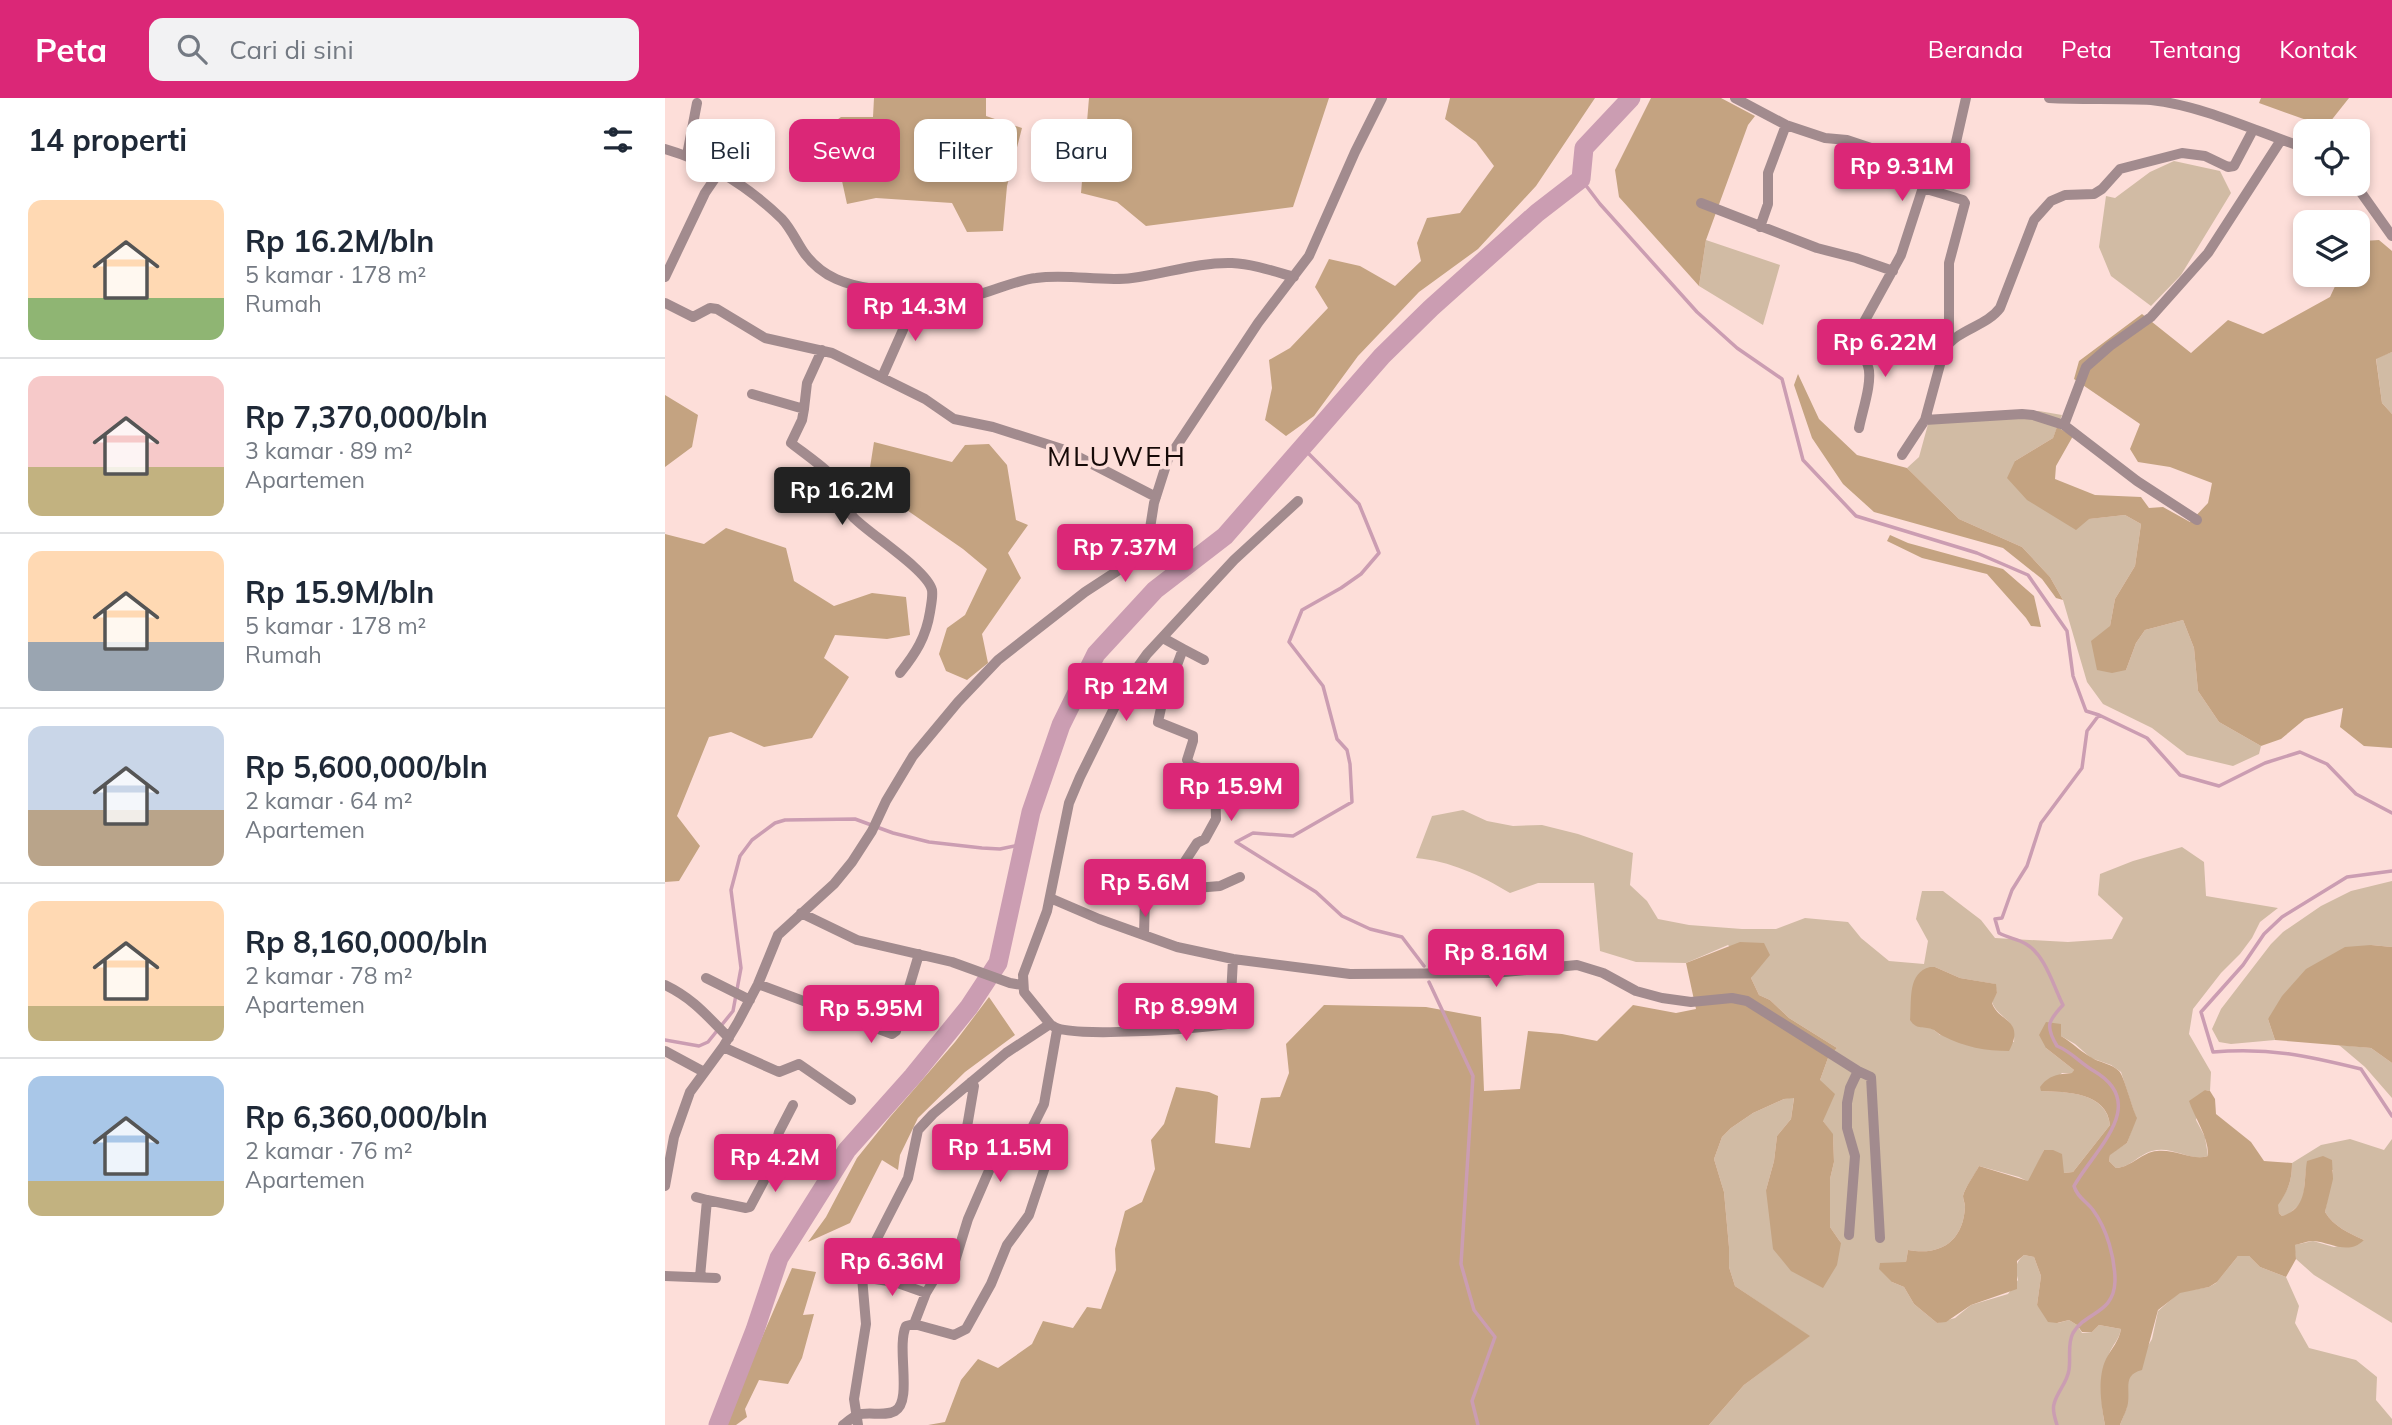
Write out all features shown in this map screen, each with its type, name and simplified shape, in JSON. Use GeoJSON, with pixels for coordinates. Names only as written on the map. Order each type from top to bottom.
{"type":"FeatureCollection","features":[{"type":"Feature","properties":{"kind":"street"},"geometry":{"type":"LineString","coordinates":[[665,1186],[674,1137],[690,1092],[758,984],[778,935],[834,884],[872,831],[913,756],[998,660],[1085,592],[1131,562],[1148,541],[1156,497],[1171,453],[1258,323],[1313,248],[1382,98]]}},
{"type":"Feature","properties":{"kind":"street"},"geometry":{"type":"LineString","coordinates":[[1735,98],[1786,125],[1825,138],[1847,140],[1940,175],[1945,171],[1954,151],[1966,98]]}},
{"type":"Feature","properties":{"kind":"street"},"geometry":{"type":"LineString","coordinates":[[2049,98],[2165,102],[2293,144]]}},
{"type":"Feature","properties":{"kind":"street"},"geometry":{"type":"LineString","coordinates":[[694,119],[697,103]]}},
{"type":"Feature","properties":{"kind":"street"},"geometry":{"type":"LineString","coordinates":[[1760,227],[1768,204],[1768,173],[1786,125]]}},
{"type":"Feature","properties":{"kind":"street"},"geometry":{"type":"LineString","coordinates":[[1949,343],[1967,330],[1992,318],[2000,308],[2034,220],[2051,201],[2066,195],[2094,194],[2120,169],[2182,153],[2194,153],[2228,167],[2234,166],[2253,130]]}},
{"type":"Feature","properties":{"kind":"street"},"geometry":{"type":"LineString","coordinates":[[2064,425],[2086,367],[2151,317],[2209,253],[2281,140]]}},
{"type":"Feature","properties":{"kind":"street"},"geometry":{"type":"LineString","coordinates":[[665,149],[686,155]]}},
{"type":"Feature","properties":{"kind":"street"},"geometry":{"type":"LineString","coordinates":[[1859,428],[1869,379],[1868,365],[1853,342],[1901,255],[1928,172]]}},
{"type":"Feature","properties":{"kind":"street"},"geometry":{"type":"LineString","coordinates":[[665,276],[712,182]]}},
{"type":"Feature","properties":{"kind":"street"},"geometry":{"type":"LineString","coordinates":[[735,182],[785,222],[804,253],[829,277],[870,289],[918,296],[966,296],[1037,278],[1131,278],[1230,263],[1294,277]]}},
{"type":"Feature","properties":{"kind":"street"},"geometry":{"type":"LineString","coordinates":[[1902,455],[1925,420],[1940,361],[1949,343],[1949,263],[1965,203],[1963,200],[1923,188]]}},
{"type":"Feature","properties":{"kind":"street"},"geometry":{"type":"LineString","coordinates":[[2364,196],[2392,236]]}},
{"type":"Feature","properties":{"kind":"street"},"geometry":{"type":"LineString","coordinates":[[1700,203],[1817,248],[1893,271]]}},
{"type":"Feature","properties":{"kind":"street"},"geometry":{"type":"LineString","coordinates":[[882,377],[918,296]]}},
{"type":"Feature","properties":{"kind":"street"},"geometry":{"type":"LineString","coordinates":[[665,303],[693,317],[710,308],[717,309],[772,341],[822,349],[925,398],[954,419],[993,427],[1065,450],[1156,497]]}},
{"type":"Feature","properties":{"kind":"street"},"geometry":{"type":"LineString","coordinates":[[822,349],[807,383],[803,420],[791,443],[818,463],[842,487],[844,504],[855,519],[908,561],[932,590],[928,625],[922,643],[900,673]]}},
{"type":"Feature","properties":{"kind":"street"},"geometry":{"type":"LineString","coordinates":[[752,394],[804,409]]}},
{"type":"Feature","properties":{"kind":"street"},"geometry":{"type":"LineString","coordinates":[[1925,420],[2022,414],[2064,425],[2137,481],[2197,520]]}},
{"type":"Feature","properties":{"kind":"street"},"geometry":{"type":"LineString","coordinates":[[1018,1156],[1044,1104],[1053,1027],[1028,999],[1022,985],[1027,962],[1050,898],[1069,803],[1080,777],[1128,682],[1147,654],[1234,560],[1297,501]]}},
{"type":"Feature","properties":{"kind":"street"},"geometry":{"type":"LineString","coordinates":[[1163,638],[1204,660]]}},
{"type":"Feature","properties":{"kind":"street"},"geometry":{"type":"LineString","coordinates":[[1171,890],[1176,875],[1197,843],[1205,839],[1216,819],[1215,777],[1212,772],[1191,765],[1187,760],[1193,736],[1158,722],[1183,649]]}},
{"type":"Feature","properties":{"kind":"street"},"geometry":{"type":"LineString","coordinates":[[1144,935],[1145,896],[1149,892],[1220,886],[1240,877]]}},
{"type":"Feature","properties":{"kind":"street"},"geometry":{"type":"LineString","coordinates":[[1050,898],[1177,947],[1233,959],[1350,974],[1494,973],[1577,965],[1603,972],[1636,991],[1662,998],[1691,1002],[1739,998],[1747,1001],[1871,1077],[1880,1238]]}},
{"type":"Feature","properties":{"kind":"street"},"geometry":{"type":"LineString","coordinates":[[801,914],[845,936],[919,954],[1022,985]]}},
{"type":"Feature","properties":{"kind":"street"},"geometry":{"type":"LineString","coordinates":[[758,984],[892,1034],[896,1031],[919,954]]}},
{"type":"Feature","properties":{"kind":"street"},"geometry":{"type":"LineString","coordinates":[[858,1420],[854,1399],[866,1324],[862,1278],[870,1252],[908,1178],[918,1130],[933,1114],[1006,1053],[1053,1027],[1117,1031],[1227,1024],[1230,1015],[1233,959]]}},
{"type":"Feature","properties":{"kind":"street"},"geometry":{"type":"LineString","coordinates":[[706,978],[747,998]]}},
{"type":"Feature","properties":{"kind":"street"},"geometry":{"type":"LineString","coordinates":[[665,985],[685,995],[724,1037],[779,1072],[799,1064],[851,1100]]}},
{"type":"Feature","properties":{"kind":"street"},"geometry":{"type":"LineString","coordinates":[[665,1051],[704,1072]]}},
{"type":"Feature","properties":{"kind":"street"},"geometry":{"type":"LineString","coordinates":[[1849,1235],[1855,1156],[1847,1128],[1847,1103],[1858,1071]]}},
{"type":"Feature","properties":{"kind":"street"},"geometry":{"type":"LineString","coordinates":[[843,1425],[899,1408],[904,1397],[902,1336],[906,1326],[914,1324],[954,1335],[966,1329],[991,1284],[1007,1245],[1029,1215],[1044,1165],[969,1139],[966,1133],[974,1086],[971,1082]]}},
{"type":"Feature","properties":{"kind":"street"},"geometry":{"type":"LineString","coordinates":[[700,1278],[701,1198],[750,1207],[768,1173],[779,1132],[793,1105]]}},
{"type":"Feature","properties":{"kind":"street"},"geometry":{"type":"LineString","coordinates":[[914,1324],[926,1293],[941,1268],[955,1261],[968,1219],[998,1150]]}},
{"type":"Feature","properties":{"kind":"street"},"geometry":{"type":"LineString","coordinates":[[665,1276],[716,1278]]}},
{"type":"Feature","properties":{"kind":"street"},"geometry":{"type":"LineString","coordinates":[[862,1278],[895,1282],[926,1293]]}},
{"type":"Feature","properties":{"kind":"shaded area"},"geometry":{"type":"Polygon","coordinates":[[[874,98],[986,98],[986,116],[995,119],[914,119],[914,182],[1008,182],[1003,231],[967,232],[952,203],[876,198],[847,204],[842,182],[900,182],[900,119],[838,119],[873,117],[874,98]]]}},
{"type":"Feature","properties":{"kind":"shaded area"},"geometry":{"type":"Polygon","coordinates":[[[1089,98],[1329,98],[1293,207],[1146,226],[1117,202],[1081,193],[1082,182],[1132,182],[1132,119],[1087,119],[1089,98]]]}},
{"type":"Feature","properties":{"kind":"shaded area"},"geometry":{"type":"Polygon","coordinates":[[[1450,98],[1595,98],[1536,186],[1478,249],[1419,292],[1358,356],[1314,416],[1286,436],[1265,420],[1272,388],[1269,360],[1290,348],[1328,308],[1315,287],[1329,259],[1360,266],[1395,286],[1421,261],[1417,243],[1427,218],[1460,213],[1494,166],[1476,142],[1445,119],[1450,98]]]}},
{"type":"Feature","properties":{"kind":"shaded area"},"geometry":{"type":"Polygon","coordinates":[[[1651,98],[1721,98],[1755,116],[1748,125],[1706,240],[1699,286],[1619,197],[1615,170],[1651,98]]]}},
{"type":"Feature","properties":{"kind":"shaded area"},"geometry":{"type":"Polygon","coordinates":[[[2261,98],[2349,98],[2332,119],[2304,119],[2259,103],[2261,98]]]}},
{"type":"Feature","properties":{"kind":"shaded area"},"geometry":{"type":"Polygon","coordinates":[[[1017,126],[1022,128],[1017,147],[1017,126]]]}},
{"type":"Feature","properties":{"kind":"shaded area"},"geometry":{"type":"Polygon","coordinates":[[[2174,161],[2220,171],[2231,193],[2181,275],[2151,306],[2111,276],[2099,247],[2106,196],[2115,198],[2150,172],[2174,161]]]}},
{"type":"Feature","properties":{"kind":"shaded area"},"geometry":{"type":"Polygon","coordinates":[[[1706,240],[1780,265],[1763,325],[1699,286],[1706,240]]]}},
{"type":"Feature","properties":{"kind":"shaded area"},"geometry":{"type":"Polygon","coordinates":[[[2379,240],[2392,251],[2392,352],[2376,359],[2382,403],[2392,414],[2392,748],[2364,746],[2340,727],[2343,708],[2305,719],[2281,739],[2261,746],[2219,722],[2198,691],[2194,648],[2183,620],[2145,630],[2136,643],[2126,670],[2112,673],[2097,670],[2091,641],[2110,626],[2115,599],[2135,566],[2141,524],[2125,515],[2089,519],[2076,530],[2027,500],[2007,478],[2015,461],[2053,438],[2057,427],[2073,436],[2056,466],[2055,479],[2095,495],[2141,497],[2149,508],[2163,507],[2190,522],[2208,503],[2212,483],[2170,467],[2138,462],[2130,449],[2140,424],[2074,379],[2079,361],[2142,314],[2191,353],[2228,320],[2263,334],[2330,297],[2335,287],[2370,287],[2370,241],[2379,240]]]}},
{"type":"Feature","properties":{"kind":"shaded area"},"geometry":{"type":"Polygon","coordinates":[[[2392,352],[2392,414],[2382,403],[2376,358],[2392,352]]]}},
{"type":"Feature","properties":{"kind":"shaded area"},"geometry":{"type":"Polygon","coordinates":[[[1798,374],[1819,419],[1857,455],[1907,468],[1959,519],[2022,547],[2050,577],[2063,600],[2056,598],[2042,579],[2003,548],[1874,512],[1843,484],[1812,438],[1794,385],[1798,374]]]}},
{"type":"Feature","properties":{"kind":"shaded area"},"geometry":{"type":"Polygon","coordinates":[[[665,395],[698,415],[692,447],[665,467],[665,395]]]}},
{"type":"Feature","properties":{"kind":"shaded area"},"geometry":{"type":"Polygon","coordinates":[[[1995,411],[2039,411],[2062,415],[2053,438],[2015,461],[2088,519],[2125,515],[2141,524],[2135,566],[2115,599],[2110,626],[2126,670],[2136,643],[2145,630],[2183,620],[2194,648],[2198,691],[2219,722],[2261,746],[2259,754],[2233,766],[2187,755],[2152,728],[2103,704],[2087,682],[2063,600],[2050,577],[2022,547],[1959,519],[1907,468],[1919,457],[1930,417],[1995,411]]]}},
{"type":"Feature","properties":{"kind":"shaded area"},"geometry":{"type":"Polygon","coordinates":[[[874,442],[952,462],[965,445],[989,444],[1007,465],[1016,520],[1028,525],[1008,553],[1021,578],[982,634],[988,663],[967,680],[946,671],[939,654],[947,628],[965,615],[987,569],[901,506],[869,474],[874,442]]]}},
{"type":"Feature","properties":{"kind":"shaded area"},"geometry":{"type":"Polygon","coordinates":[[[726,528],[786,548],[794,581],[834,606],[872,593],[906,597],[910,635],[887,639],[835,635],[824,658],[849,677],[812,738],[764,747],[731,732],[709,737],[677,816],[700,846],[679,881],[665,882],[665,534],[704,544],[726,528]]]}},
{"type":"Feature","properties":{"kind":"shaded area"},"geometry":{"type":"Polygon","coordinates":[[[1890,535],[1908,543],[2003,569],[2034,596],[2041,627],[2031,626],[1987,574],[1922,558],[1887,541],[1890,535]]]}},
{"type":"Feature","properties":{"kind":"shaded area"},"geometry":{"type":"Polygon","coordinates":[[[1463,810],[1487,821],[1513,826],[1542,825],[1578,834],[1633,853],[1630,885],[1647,901],[1658,919],[1689,925],[1742,929],[1776,929],[1805,918],[1848,922],[1861,938],[1889,961],[1924,964],[1928,941],[1916,919],[1922,891],[1943,891],[1981,920],[1995,938],[2068,942],[2112,939],[2123,918],[2098,895],[2100,874],[2182,847],[2204,862],[2206,896],[2278,908],[2260,922],[2240,954],[2221,973],[2193,1009],[2189,1034],[2211,1072],[2210,1091],[2205,1090],[2196,1120],[2205,1137],[2208,1156],[2194,1157],[2159,1150],[2116,1168],[2109,1161],[2110,1154],[2127,1143],[2136,1118],[2121,1072],[2111,1065],[2091,1058],[2061,1036],[2046,1048],[2074,1070],[2073,1073],[2062,1073],[2041,1091],[2073,1093],[2093,1100],[2107,1114],[2110,1125],[2073,1172],[2064,1173],[2044,1150],[2029,1182],[1979,1166],[1964,1192],[1963,1219],[1955,1238],[1930,1251],[1908,1250],[1906,1262],[1892,1282],[1904,1287],[1914,1304],[1937,1323],[1955,1318],[1971,1305],[2008,1294],[2018,1280],[2017,1263],[2024,1255],[2034,1257],[2041,1276],[2037,1305],[2058,1323],[2069,1320],[2077,1325],[2082,1333],[2092,1332],[2099,1325],[2121,1329],[2109,1354],[2102,1379],[2105,1425],[1709,1425],[1744,1385],[1809,1336],[1735,1286],[1729,1267],[1724,1192],[1714,1159],[1722,1137],[1731,1128],[1753,1113],[1794,1097],[1791,1119],[1777,1136],[1766,1190],[1841,1243],[1830,1227],[1833,1135],[1823,1121],[1820,1080],[1828,1058],[1837,1048],[1789,1018],[1770,1000],[1759,995],[1751,978],[1755,972],[1728,945],[1686,963],[1636,962],[1600,951],[1594,883],[1538,883],[1510,893],[1465,870],[1416,858],[1432,816],[1463,810]],[[1930,967],[1933,1029],[1940,1035],[2014,1042],[2012,1028],[1992,1002],[1997,993],[1995,984],[1960,978],[1930,967]]]}},
{"type":"Feature","properties":{"kind":"shaded area"},"geometry":{"type":"Polygon","coordinates":[[[2392,881],[2392,947],[2371,945],[2268,1019],[2275,1040],[2231,1044],[2219,1042],[2212,1029],[2221,1009],[2283,932],[2321,906],[2351,891],[2392,881]]]}},
{"type":"Feature","properties":{"kind":"shaded area"},"geometry":{"type":"Polygon","coordinates":[[[1740,942],[1764,943],[1770,955],[1751,978],[1759,995],[1770,1000],[1789,1018],[1837,1048],[1828,1058],[1820,1080],[1835,1094],[1823,1121],[1833,1134],[1830,1227],[1841,1243],[1837,1265],[1823,1288],[1791,1271],[1773,1249],[1766,1190],[1777,1136],[1791,1119],[1794,1098],[1784,1099],[1753,1113],[1722,1137],[1714,1159],[1724,1192],[1729,1267],[1735,1286],[1810,1336],[1744,1385],[1709,1425],[928,1425],[945,1422],[961,1380],[978,1359],[998,1368],[1032,1344],[1043,1321],[1073,1328],[1087,1307],[1101,1309],[1116,1270],[1115,1249],[1125,1211],[1142,1202],[1155,1169],[1151,1140],[1164,1124],[1176,1087],[1218,1096],[1215,1143],[1250,1148],[1261,1098],[1280,1097],[1289,1073],[1286,1044],[1324,1005],[1426,1007],[1481,1017],[1484,1091],[1520,1089],[1528,1031],[1597,1041],[1633,1005],[1676,1013],[1696,1009],[1686,963],[1740,942]]]}},
{"type":"Feature","properties":{"kind":"shaded area"},"geometry":{"type":"Polygon","coordinates":[[[2345,947],[2392,947],[2392,1063],[2371,1048],[2275,1040],[2268,1019],[2282,996],[2306,969],[2345,947]]]}},
{"type":"Feature","properties":{"kind":"shaded area"},"geometry":{"type":"Polygon","coordinates":[[[1930,967],[1960,978],[1996,984],[1997,993],[1992,1003],[2013,1027],[2013,1041],[2009,1051],[1967,1046],[1934,1030],[1918,1027],[1910,1020],[1914,981],[1917,975],[1930,967]]]}},
{"type":"Feature","properties":{"kind":"shaded area"},"geometry":{"type":"Polygon","coordinates":[[[989,997],[1015,1035],[965,1072],[918,1118],[900,1155],[898,1170],[882,1160],[850,1223],[808,1242],[826,1217],[857,1158],[955,1042],[989,997]]]}},
{"type":"Feature","properties":{"kind":"shaded area"},"geometry":{"type":"Polygon","coordinates":[[[2046,1022],[2061,1024],[2061,1036],[2090,1057],[2113,1067],[2121,1074],[2137,1118],[2127,1143],[2110,1155],[2109,1161],[2116,1168],[2157,1151],[2196,1157],[2208,1156],[2204,1135],[2189,1101],[2205,1090],[2210,1091],[2215,1099],[2216,1114],[2251,1142],[2264,1161],[2292,1163],[2289,1186],[2278,1205],[2282,1216],[2291,1212],[2301,1201],[2307,1161],[2323,1156],[2332,1160],[2333,1179],[2325,1212],[2337,1226],[2364,1240],[2358,1245],[2346,1248],[2313,1241],[2295,1245],[2296,1259],[2286,1277],[2260,1267],[2249,1256],[2238,1256],[2217,1282],[2209,1287],[2180,1293],[2158,1310],[2142,1370],[2130,1378],[2127,1406],[2120,1425],[2105,1425],[2101,1383],[2103,1366],[2121,1329],[2099,1325],[2092,1332],[2082,1332],[2069,1320],[2048,1322],[2037,1305],[2041,1276],[2034,1257],[2024,1255],[2017,1261],[2017,1289],[1971,1305],[1946,1322],[1937,1323],[1914,1304],[1904,1287],[1892,1282],[1879,1269],[1880,1263],[1906,1262],[1908,1250],[1930,1251],[1955,1238],[1963,1219],[1964,1192],[1979,1166],[2028,1181],[2044,1150],[2053,1150],[2062,1154],[2064,1173],[2073,1172],[2110,1125],[2107,1114],[2093,1100],[2073,1093],[2041,1091],[2040,1087],[2050,1078],[2072,1073],[2074,1070],[2046,1048],[2039,1035],[2046,1022]]]}},
{"type":"Feature","properties":{"kind":"shaded area"},"geometry":{"type":"Polygon","coordinates":[[[2339,1045],[2371,1048],[2392,1063],[2392,1098],[2365,1067],[2339,1045]]]}},
{"type":"Feature","properties":{"kind":"shaded area"},"geometry":{"type":"Polygon","coordinates":[[[2350,1139],[2384,1150],[2392,1139],[2392,1323],[2314,1275],[2296,1259],[2294,1245],[2313,1241],[2334,1247],[2364,1240],[2337,1226],[2325,1212],[2333,1170],[2306,1170],[2303,1201],[2288,1215],[2282,1216],[2277,1205],[2289,1186],[2292,1163],[2321,1145],[2350,1139]]]}},
{"type":"Feature","properties":{"kind":"shaded area"},"geometry":{"type":"Polygon","coordinates":[[[2238,1256],[2249,1256],[2260,1267],[2286,1277],[2299,1306],[2295,1323],[2309,1348],[2356,1360],[2377,1377],[2376,1400],[2392,1419],[2392,1425],[2120,1425],[2127,1407],[2128,1380],[2152,1339],[2158,1311],[2180,1292],[2209,1287],[2216,1283],[2238,1256]]]}},
{"type":"Feature","properties":{"kind":"shaded area"},"geometry":{"type":"Polygon","coordinates":[[[792,1268],[816,1272],[803,1315],[814,1314],[802,1358],[788,1384],[759,1380],[745,1409],[747,1417],[736,1425],[724,1425],[792,1268]]]}},
{"type":"Feature","properties":{"kind":"waterway"},"geometry":{"type":"LineString","coordinates":[[718,1425],[755,1330],[779,1258],[847,1150],[913,1076],[969,1007],[998,963],[1031,812],[1061,725],[1096,654],[1155,590],[1225,536],[1382,356],[1431,308],[1537,213],[1581,179],[1584,148],[1631,98]]}},
{"type":"Feature","properties":{"kind":"waterway"},"geometry":{"type":"LineString","coordinates":[[1581,179],[1600,204],[1697,312],[1737,348],[1782,379],[1803,460],[1856,516],[1977,553],[2028,575],[2067,631],[2073,676],[2086,711],[2147,738],[2180,775],[2219,786],[2265,763],[2300,752],[2327,764],[2356,794],[2392,813]]}},
{"type":"Feature","properties":{"kind":"waterway"},"geometry":{"type":"LineString","coordinates":[[1302,447],[1359,504],[1379,553],[1361,574],[1302,610],[1289,642],[1323,686],[1337,739],[1347,750],[1352,802],[1293,836],[1253,833],[1236,842],[1316,892],[1342,916],[1370,929],[1402,937],[1424,966]]}},
{"type":"Feature","properties":{"kind":"waterway"},"geometry":{"type":"LineString","coordinates":[[2057,1425],[2053,1407],[2068,1375],[2071,1337],[2078,1326],[2105,1306],[2113,1292],[2114,1263],[2106,1235],[2093,1210],[2079,1196],[2074,1186],[2113,1127],[2118,1112],[2117,1098],[2110,1084],[2072,1054],[2057,1046],[2050,1024],[2063,1005],[2048,971],[2033,949],[1999,933],[1995,919],[2002,918],[2012,890],[2027,866],[2041,823],[2082,768],[2087,731],[2099,715]]}},
{"type":"Feature","properties":{"kind":"waterway"},"geometry":{"type":"LineString","coordinates":[[665,1040],[699,1046],[708,1042],[733,1011],[741,968],[731,890],[740,856],[752,840],[775,823],[785,820],[855,819],[929,842],[1000,849],[1024,844]]}},
{"type":"Feature","properties":{"kind":"waterway"},"geometry":{"type":"LineString","coordinates":[[2392,871],[2347,877],[2282,917],[2264,934],[2243,965],[2201,1012],[2213,1052],[2288,1054],[2361,1069],[2392,1116]]}},
{"type":"Feature","properties":{"kind":"waterway"},"geometry":{"type":"LineString","coordinates":[[1429,982],[1473,1076],[1461,1264],[1474,1310],[1495,1337],[1472,1401],[1478,1425]]}},
{"type":"Feature","properties":{"kind":"district","name":"MLUWEH"},"geometry":{"type":"Point","coordinates":[1117,456]}}]}
